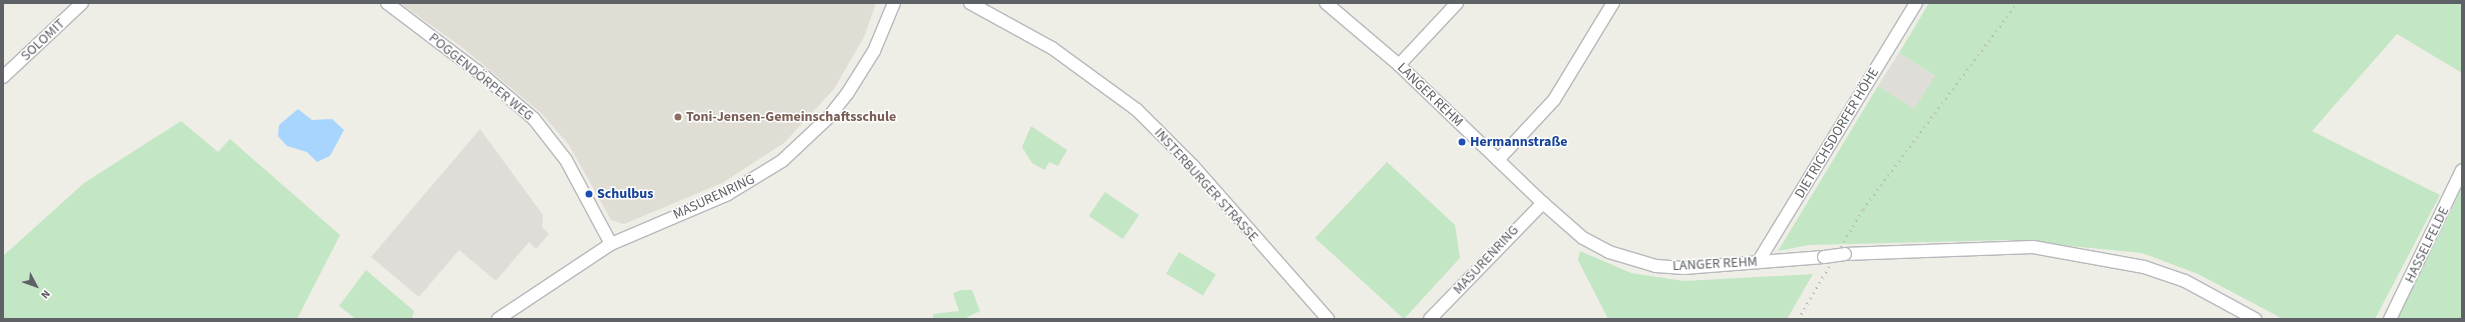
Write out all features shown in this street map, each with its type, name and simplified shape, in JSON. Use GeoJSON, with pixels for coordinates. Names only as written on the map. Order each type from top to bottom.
{"type":"FeatureCollection","features":[{"type":"Feature","properties":{"kind":"street","name":"SOLOMIT"},"geometry":{"type":"LineString","coordinates":[[3,77],[82,3]]}},
{"type":"Feature","properties":{"kind":"street","name":"POGGENDÖRPER WEG"},"geometry":{"type":"LineString","coordinates":[[387,3],[486,78],[534,119],[566,160],[611,244]]}},
{"type":"Feature","properties":{"kind":"street","name":"MASURENRING"},"geometry":{"type":"LineString","coordinates":[[498,319],[611,244],[728,194],[766,172],[807,140],[858,78],[874,51],[894,3]]}},
{"type":"Feature","properties":{"kind":"street","name":"INSTERBURGER STRASSE"},"geometry":{"type":"LineString","coordinates":[[970,3],[1052,48],[1137,110],[1193,166],[1328,319]]}},
{"type":"Feature","properties":{"kind":"street","name":"LANGER REHM"},"geometry":{"type":"LineString","coordinates":[[1326,3],[1399,65],[1543,203],[1583,238],[1628,260],[1684,268],[1845,254],[2033,246],[2144,267],[2185,282],[2255,319]]}},
{"type":"Feature","properties":{"kind":"street"},"geometry":{"type":"LineString","coordinates":[[1399,65],[1457,3]]}},
{"type":"Feature","properties":{"kind":"street"},"geometry":{"type":"LineString","coordinates":[[1498,160],[1554,100],[1613,3]]}},
{"type":"Feature","properties":{"kind":"street","name":"DIETRICHSDORFER HÖHE"},"geometry":{"type":"LineString","coordinates":[[1758,262],[1916,3]]}},
{"type":"Feature","properties":{"kind":"street","name":"HASSELFELDE"},"geometry":{"type":"LineString","coordinates":[[2390,319],[2462,170]]}},
{"type":"Feature","properties":{"kind":"street","name":"MASURENRING"},"geometry":{"type":"LineString","coordinates":[[1430,319],[1543,203]]}},
{"type":"Feature","properties":{"kind":"shaded area","name":"Toni-Jensen-Gemeinschaftsschule"},"geometry":{"type":"Polygon","coordinates":[[[400,3],[876,3],[864,37],[834,89],[784,143],[722,183],[624,224],[611,220],[569,145],[541,113],[463,48],[400,3]]]}},
{"type":"Feature","properties":{"kind":"shaded area"},"geometry":{"type":"Polygon","coordinates":[[[1899,53],[1935,76],[1914,109],[1878,86],[1899,53]]]}},
{"type":"Feature","properties":{"kind":"shaded area"},"geometry":{"type":"Polygon","coordinates":[[[480,129],[543,215],[542,227],[549,234],[536,249],[529,242],[496,281],[459,250],[419,297],[371,257],[480,129]]]}},
{"type":"Feature","properties":{"kind":"green space"},"geometry":{"type":"Polygon","coordinates":[[[1929,3],[2462,3],[2462,73],[2397,34],[2312,131],[2440,195],[2375,319],[2283,319],[2198,274],[2142,253],[2009,240],[1809,245],[1778,251],[1878,86],[1914,109],[1935,76],[1899,53],[1929,3]]]}},
{"type":"Feature","properties":{"kind":"green space"},"geometry":{"type":"Polygon","coordinates":[[[181,121],[218,152],[230,139],[340,235],[297,319],[3,319],[3,256],[84,183],[181,121]]]}},
{"type":"Feature","properties":{"kind":"green space"},"geometry":{"type":"Polygon","coordinates":[[[1031,126],[1067,150],[1058,166],[1049,162],[1045,170],[1032,163],[1022,147],[1031,126]]]}},
{"type":"Feature","properties":{"kind":"green space"},"geometry":{"type":"Polygon","coordinates":[[[1387,162],[1455,225],[1460,258],[1404,319],[1315,238],[1387,162]]]}},
{"type":"Feature","properties":{"kind":"green space"},"geometry":{"type":"Polygon","coordinates":[[[2462,187],[2462,319],[2397,319],[2459,194],[2462,187]]]}},
{"type":"Feature","properties":{"kind":"green space"},"geometry":{"type":"Polygon","coordinates":[[[1105,192],[1139,215],[1123,239],[1089,216],[1105,192]]]}},
{"type":"Feature","properties":{"kind":"green space"},"geometry":{"type":"Polygon","coordinates":[[[1580,251],[1631,273],[1684,281],[1813,274],[1787,319],[1608,319],[1578,260],[1580,251]]]}},
{"type":"Feature","properties":{"kind":"green space"},"geometry":{"type":"Polygon","coordinates":[[[1179,252],[1216,274],[1203,296],[1166,273],[1179,252]]]}},
{"type":"Feature","properties":{"kind":"green space"},"geometry":{"type":"Polygon","coordinates":[[[366,270],[414,311],[412,319],[356,319],[339,306],[366,270]]]}},
{"type":"Feature","properties":{"kind":"green space"},"geometry":{"type":"Polygon","coordinates":[[[961,290],[972,290],[980,311],[964,319],[933,319],[933,314],[959,311],[953,293],[961,290]]]}},
{"type":"Feature","properties":{"kind":"water"},"geometry":{"type":"Polygon","coordinates":[[[298,109],[312,120],[332,119],[344,130],[330,156],[317,162],[307,152],[287,146],[278,136],[279,125],[298,109]]]}},
{"type":"Feature","properties":{"kind":"railway"},"geometry":{"type":"LineString","coordinates":[[1798,319],[1863,209],[2017,3]]}},
{"type":"Feature","properties":{"kind":"place","name":"Toni-Jensen-Gemeinschaftsschule"},"geometry":{"type":"Point","coordinates":[678,117]}},
{"type":"Feature","properties":{"kind":"place","name":"Hermannstraße"},"geometry":{"type":"Point","coordinates":[1462,142]}},
{"type":"Feature","properties":{"kind":"place","name":"Schulbus"},"geometry":{"type":"Point","coordinates":[589,194]}}]}
